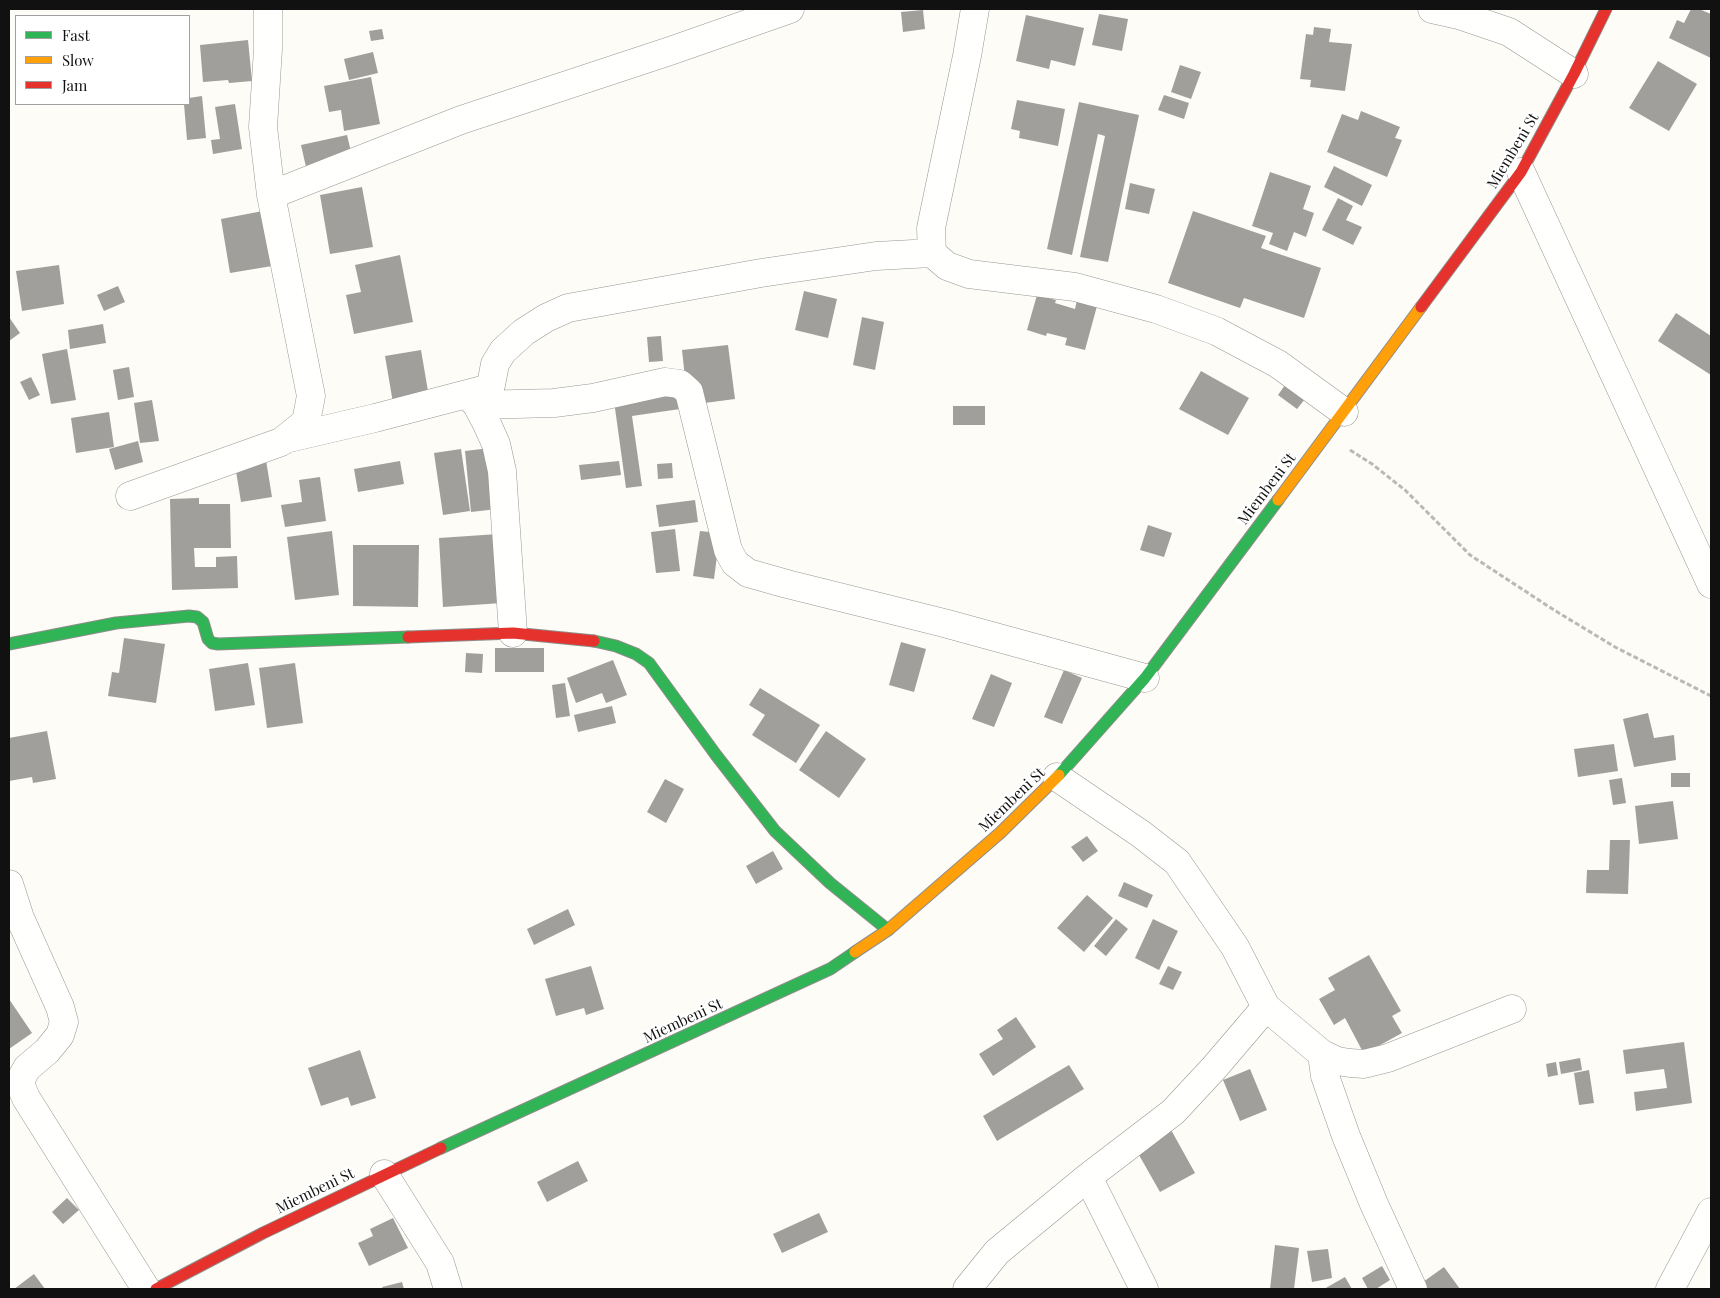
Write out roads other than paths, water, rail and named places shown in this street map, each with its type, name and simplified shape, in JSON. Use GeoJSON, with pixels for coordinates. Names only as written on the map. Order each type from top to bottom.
{"type":"FeatureCollection","features":[{"type":"Feature","properties":{"kind":"street"},"geometry":{"type":"LineString","coordinates":[[130,496],[281,442],[306,422],[311,396],[271,195],[263,127],[268,49],[268,9]]}},
{"type":"Feature","properties":{"kind":"street"},"geometry":{"type":"LineString","coordinates":[[271,195],[461,120],[790,9]]}},
{"type":"Feature","properties":{"kind":"street"},"geometry":{"type":"LineString","coordinates":[[932,253],[930,228],[967,56],[975,9]]}},
{"type":"Feature","properties":{"kind":"street"},"geometry":{"type":"LineString","coordinates":[[1432,9],[1459,15],[1509,32],[1574,74]]}},
{"type":"Feature","properties":{"kind":"street","name":"Miembeni St"},"geometry":{"type":"LineString","coordinates":[[156,1289],[263,1233],[384,1174],[830,969],[888,930],[1000,833],[1057,777],[1145,678],[1521,172],[1574,74],[1606,9]]}},
{"type":"Feature","properties":{"kind":"street"},"geometry":{"type":"LineString","coordinates":[[1521,172],[1711,584]]}},
{"type":"Feature","properties":{"kind":"street"},"geometry":{"type":"LineString","coordinates":[[472,400],[492,385],[495,364],[503,351],[524,332],[546,318],[568,308],[771,271],[876,256],[932,253],[947,266],[969,274],[1075,287],[1156,309],[1216,331],[1278,364],[1344,412]]}},
{"type":"Feature","properties":{"kind":"street"},"geometry":{"type":"LineString","coordinates":[[285,439],[472,400],[554,403],[593,398],[665,382],[680,384],[689,392],[728,550],[735,564],[748,572],[786,584],[944,623],[1145,678]]}},
{"type":"Feature","properties":{"kind":"street"},"geometry":{"type":"LineString","coordinates":[[472,400],[496,444],[502,471],[513,633]]}},
{"type":"Feature","properties":{"kind":"street"},"geometry":{"type":"LineString","coordinates":[[9,644],[116,624],[189,616],[198,617],[203,622],[208,639],[212,643],[218,644],[513,633],[592,641],[616,646],[636,654],[649,662],[689,719],[775,831],[830,884],[888,930]]}},
{"type":"Feature","properties":{"kind":"street"},"geometry":{"type":"LineString","coordinates":[[1057,777],[1177,862],[1235,947],[1266,1007],[1322,1054],[1337,1061],[1350,1064],[1364,1064],[1388,1058],[1512,1009]]}},
{"type":"Feature","properties":{"kind":"street"},"geometry":{"type":"LineString","coordinates":[[9,884],[20,918],[60,1007],[64,1022],[60,1035],[27,1068],[22,1077],[21,1086],[26,1098],[146,1289]]}},
{"type":"Feature","properties":{"kind":"street"},"geometry":{"type":"LineString","coordinates":[[967,1289],[997,1252],[1088,1177],[1173,1112],[1214,1068],[1266,1007]]}},
{"type":"Feature","properties":{"kind":"street"},"geometry":{"type":"LineString","coordinates":[[1322,1054],[1325,1076],[1346,1136],[1374,1204],[1413,1289]]}},
{"type":"Feature","properties":{"kind":"street"},"geometry":{"type":"LineString","coordinates":[[384,1174],[440,1263],[448,1289]]}},
{"type":"Feature","properties":{"kind":"street"},"geometry":{"type":"LineString","coordinates":[[1088,1177],[1144,1289]]}},
{"type":"Feature","properties":{"kind":"street"},"geometry":{"type":"LineString","coordinates":[[1670,1289],[1711,1212]]}}]}
